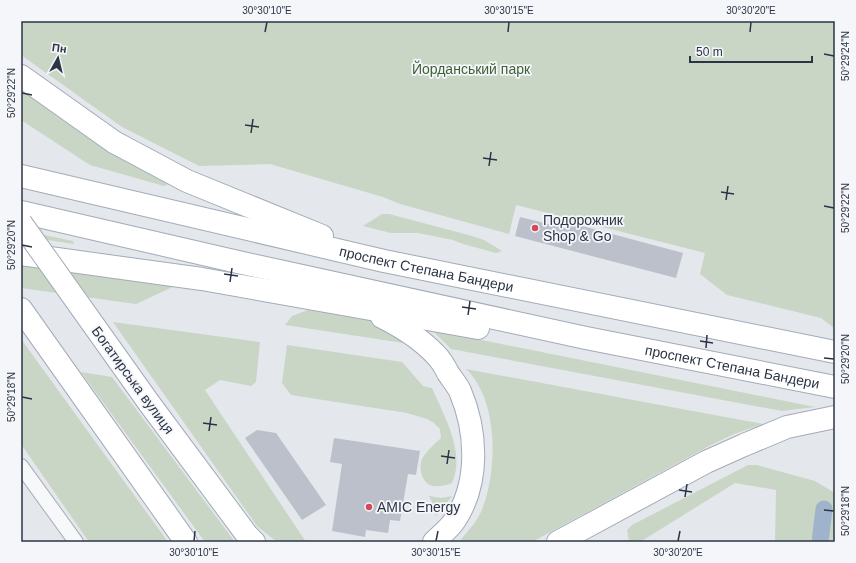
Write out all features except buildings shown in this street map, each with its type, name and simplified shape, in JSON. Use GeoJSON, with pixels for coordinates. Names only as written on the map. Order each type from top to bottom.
{"type":"FeatureCollection","features":[{"type":"Feature","properties":{"kind":"main road"},"geometry":{"type":"LineString","coordinates":[[21,76],[114,142],[187,181],[384,261]]}},
{"type":"Feature","properties":{"kind":"main road","name":"проспект Степана Бандери"},"geometry":{"type":"LineString","coordinates":[[21,176],[384,261],[835,352]]}},
{"type":"Feature","properties":{"kind":"main road","name":"проспект Степана Бандери"},"geometry":{"type":"LineString","coordinates":[[21,212],[238,262],[586,338],[835,387]]}},
{"type":"Feature","properties":{"kind":"main road","name":"Богатирська вулиця"},"geometry":{"type":"LineString","coordinates":[[21,223],[149,403],[250,538]]}},
{"type":"Feature","properties":{"kind":"main road"},"geometry":{"type":"LineString","coordinates":[[21,254],[202,278],[471,328],[586,338]]}},
{"type":"Feature","properties":{"kind":"main road"},"geometry":{"type":"LineString","coordinates":[[21,309],[186,542]]}},
{"type":"Feature","properties":{"kind":"main road"},"geometry":{"type":"LineString","coordinates":[[369,309],[418,339],[437,356],[459,390],[468,412],[474,461],[471,480],[466,498],[455,520],[434,542]]}},
{"type":"Feature","properties":{"kind":"main road"},"geometry":{"type":"LineString","coordinates":[[558,542],[706,462],[787,427],[835,417]]}},
{"type":"Feature","properties":{"kind":"street"},"geometry":{"type":"LineString","coordinates":[[21,466],[76,542]]}},
{"type":"Feature","properties":{"kind":"green space","name":"Йорданський парк"},"geometry":{"type":"Polygon","coordinates":[[[21,21],[835,21],[835,329],[821,318],[727,295],[700,274],[705,253],[516,205],[509,234],[400,204],[383,197],[270,164],[199,166],[122,127],[21,55],[21,21]]]}},
{"type":"Feature","properties":{"kind":"green space"},"geometry":{"type":"Polygon","coordinates":[[[21,86],[171,183],[164,186],[90,165],[21,120],[21,86]]]}},
{"type":"Feature","properties":{"kind":"green space"},"geometry":{"type":"Polygon","coordinates":[[[382,214],[389,214],[472,236],[484,240],[502,251],[496,253],[453,240],[418,233],[391,233],[363,226],[382,214]]]}},
{"type":"Feature","properties":{"kind":"green space"},"geometry":{"type":"Polygon","coordinates":[[[21,230],[73,241],[74,244],[21,236],[21,230]]]}},
{"type":"Feature","properties":{"kind":"green space"},"geometry":{"type":"Polygon","coordinates":[[[21,262],[177,285],[136,304],[21,288],[21,262]]]}},
{"type":"Feature","properties":{"kind":"green space"},"geometry":{"type":"Polygon","coordinates":[[[308,310],[372,320],[410,344],[285,325],[292,316],[308,310]]]}},
{"type":"Feature","properties":{"kind":"green space"},"geometry":{"type":"Polygon","coordinates":[[[113,322],[260,342],[256,382],[251,386],[220,380],[205,390],[306,542],[277,542],[257,526],[113,322]]]}},
{"type":"Feature","properties":{"kind":"green space"},"geometry":{"type":"Polygon","coordinates":[[[432,330],[815,407],[782,411],[451,349],[432,330]]]}},
{"type":"Feature","properties":{"kind":"green space"},"geometry":{"type":"Polygon","coordinates":[[[21,339],[168,542],[89,542],[21,444],[21,339]]]}},
{"type":"Feature","properties":{"kind":"green space"},"geometry":{"type":"Polygon","coordinates":[[[287,345],[402,362],[423,386],[432,388],[447,422],[455,447],[456,459],[456,471],[452,483],[434,486],[426,483],[422,476],[420,467],[422,459],[441,438],[440,429],[427,419],[407,413],[291,395],[282,383],[287,345]]]}},
{"type":"Feature","properties":{"kind":"green space"},"geometry":{"type":"Polygon","coordinates":[[[466,369],[763,424],[734,434],[709,446],[532,542],[459,542],[474,524],[481,512],[487,496],[492,457],[490,417],[485,399],[477,382],[466,369]]]}},
{"type":"Feature","properties":{"kind":"green space"},"geometry":{"type":"Polygon","coordinates":[[[81,372],[112,377],[235,542],[205,542],[81,372]]]}},
{"type":"Feature","properties":{"kind":"green space"},"geometry":{"type":"Polygon","coordinates":[[[748,465],[757,465],[815,481],[835,493],[835,542],[775,542],[776,490],[735,483],[640,542],[629,542],[627,530],[632,525],[748,465]]]}},
{"type":"Feature","properties":{"kind":"green space"},"geometry":{"type":"Polygon","coordinates":[[[429,496],[441,498],[452,496],[436,516],[434,506],[429,496]]]}},
{"type":"Feature","properties":{"kind":"waterway"},"geometry":{"type":"LineString","coordinates":[[820,542],[824,509]]}},
{"type":"Feature","properties":{"kind":"place","name":"Подорожник Shop & Go"},"geometry":{"type":"Point","coordinates":[535,228]}},
{"type":"Feature","properties":{"kind":"place","name":"AMIC Energy"},"geometry":{"type":"Point","coordinates":[369,507]}}]}
